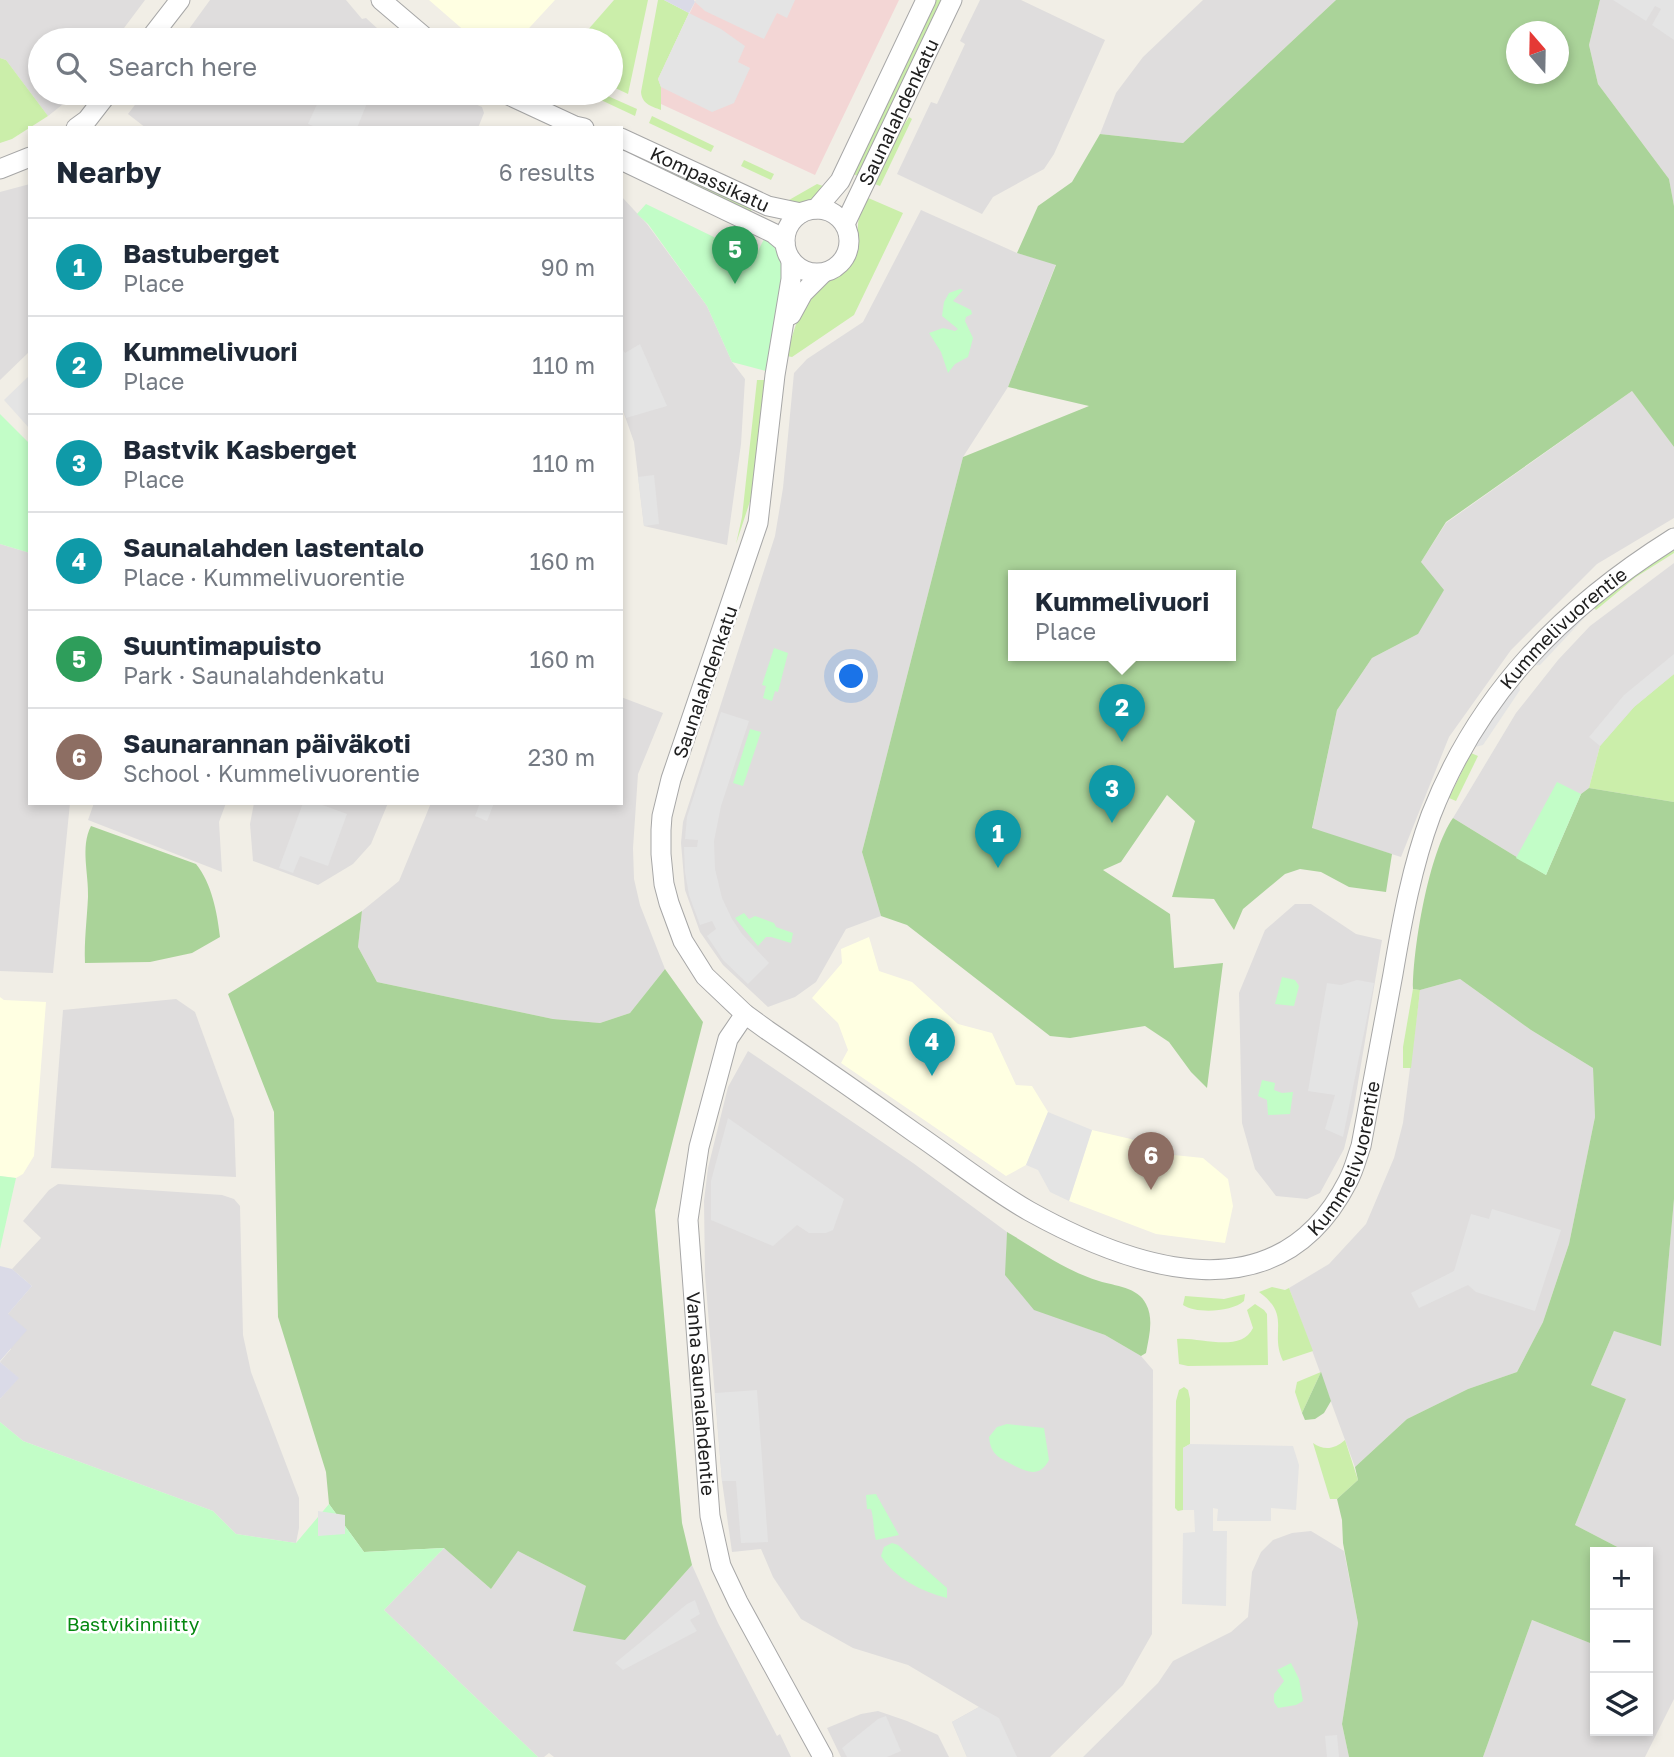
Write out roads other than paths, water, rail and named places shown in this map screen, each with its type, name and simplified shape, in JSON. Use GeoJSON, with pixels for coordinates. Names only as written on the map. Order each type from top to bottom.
{"type":"FeatureCollection","features":[{"type":"Feature","properties":{"kind":"street"},"geometry":{"type":"LineString","coordinates":[[158,28],[180,0]]}},
{"type":"Feature","properties":{"kind":"street"},"geometry":{"type":"LineString","coordinates":[[380,0],[414,28]]}},
{"type":"Feature","properties":{"kind":"street","name":"Saunalahdenkatu"},"geometry":{"type":"LineString","coordinates":[[809,211],[840,181],[926,0]]}},
{"type":"Feature","properties":{"kind":"street","name":"Saunalahdenkatu"},"geometry":{"type":"LineString","coordinates":[[845,224],[952,0]]}},
{"type":"Feature","properties":{"kind":"street"},"geometry":{"type":"LineString","coordinates":[[79,126],[99,105]]}},
{"type":"Feature","properties":{"kind":"street"},"geometry":{"type":"LineString","coordinates":[[530,105],[577,126]]}},
{"type":"Feature","properties":{"kind":"street","name":"Kompassikatu"},"geometry":{"type":"LineString","coordinates":[[623,139],[768,206],[809,211]]}},
{"type":"Feature","properties":{"kind":"street"},"geometry":{"type":"LineString","coordinates":[[0,169],[28,158]]}},
{"type":"Feature","properties":{"kind":"street","name":"Kompassikatu"},"geometry":{"type":"LineString","coordinates":[[623,161],[773,233],[788,252]]}},
{"type":"Feature","properties":{"kind":"street"},"geometry":{"type":"LineString","coordinates":[[809,211],[830,212],[845,224],[850,240],[847,255],[836,268],[822,274],[801,269],[788,252],[791,223],[809,211]]}},
{"type":"Feature","properties":{"kind":"street","name":"Saunalahdenkatu"},"geometry":{"type":"LineString","coordinates":[[745,1014],[705,976],[677,927],[664,884],[661,854],[662,816],[671,779],[758,523],[775,376],[791,279],[788,252]]}},
{"type":"Feature","properties":{"kind":"street","name":"Saunalahdenkatu"},"geometry":{"type":"LineString","coordinates":[[783,328],[803,293],[822,274]]}},
{"type":"Feature","properties":{"kind":"street","name":"Kummelivuorentie"},"geometry":{"type":"LineString","coordinates":[[745,1014],[996,1190],[1069,1232],[1142,1261],[1177,1268],[1216,1271],[1247,1266],[1272,1256],[1301,1240],[1316,1227],[1349,1180],[1361,1146],[1412,878],[1431,816],[1450,771],[1478,720],[1508,678],[1545,638],[1591,596],[1632,564],[1674,538]]}},
{"type":"Feature","properties":{"kind":"street","name":"Vanha Saunalahdentie"},"geometry":{"type":"LineString","coordinates":[[745,1014],[728,1039],[699,1147],[688,1220],[710,1516],[726,1578],[822,1757]]}},
{"type":"Feature","properties":{"kind":"place","name":"Suuntimapuisto"},"geometry":{"type":"Point","coordinates":[735,284]}},
{"type":"Feature","properties":{"kind":"place","name":"Kummelivuori"},"geometry":{"type":"Point","coordinates":[1122,742]}},
{"type":"Feature","properties":{"kind":"place","name":"Bastvik Kasberget"},"geometry":{"type":"Point","coordinates":[1112,823]}},
{"type":"Feature","properties":{"kind":"place","name":"Bastuberget"},"geometry":{"type":"Point","coordinates":[998,868]}},
{"type":"Feature","properties":{"kind":"place","name":"Saunalahden lastentalo"},"geometry":{"type":"Point","coordinates":[932,1076]}},
{"type":"Feature","properties":{"kind":"place","name":"Saunarannan päiväkoti"},"geometry":{"type":"Point","coordinates":[1151,1190]}},
{"type":"Feature","properties":{"kind":"park label","name":"Bastvikinniitty"},"geometry":{"type":"Point","coordinates":[133,1624]}}]}
